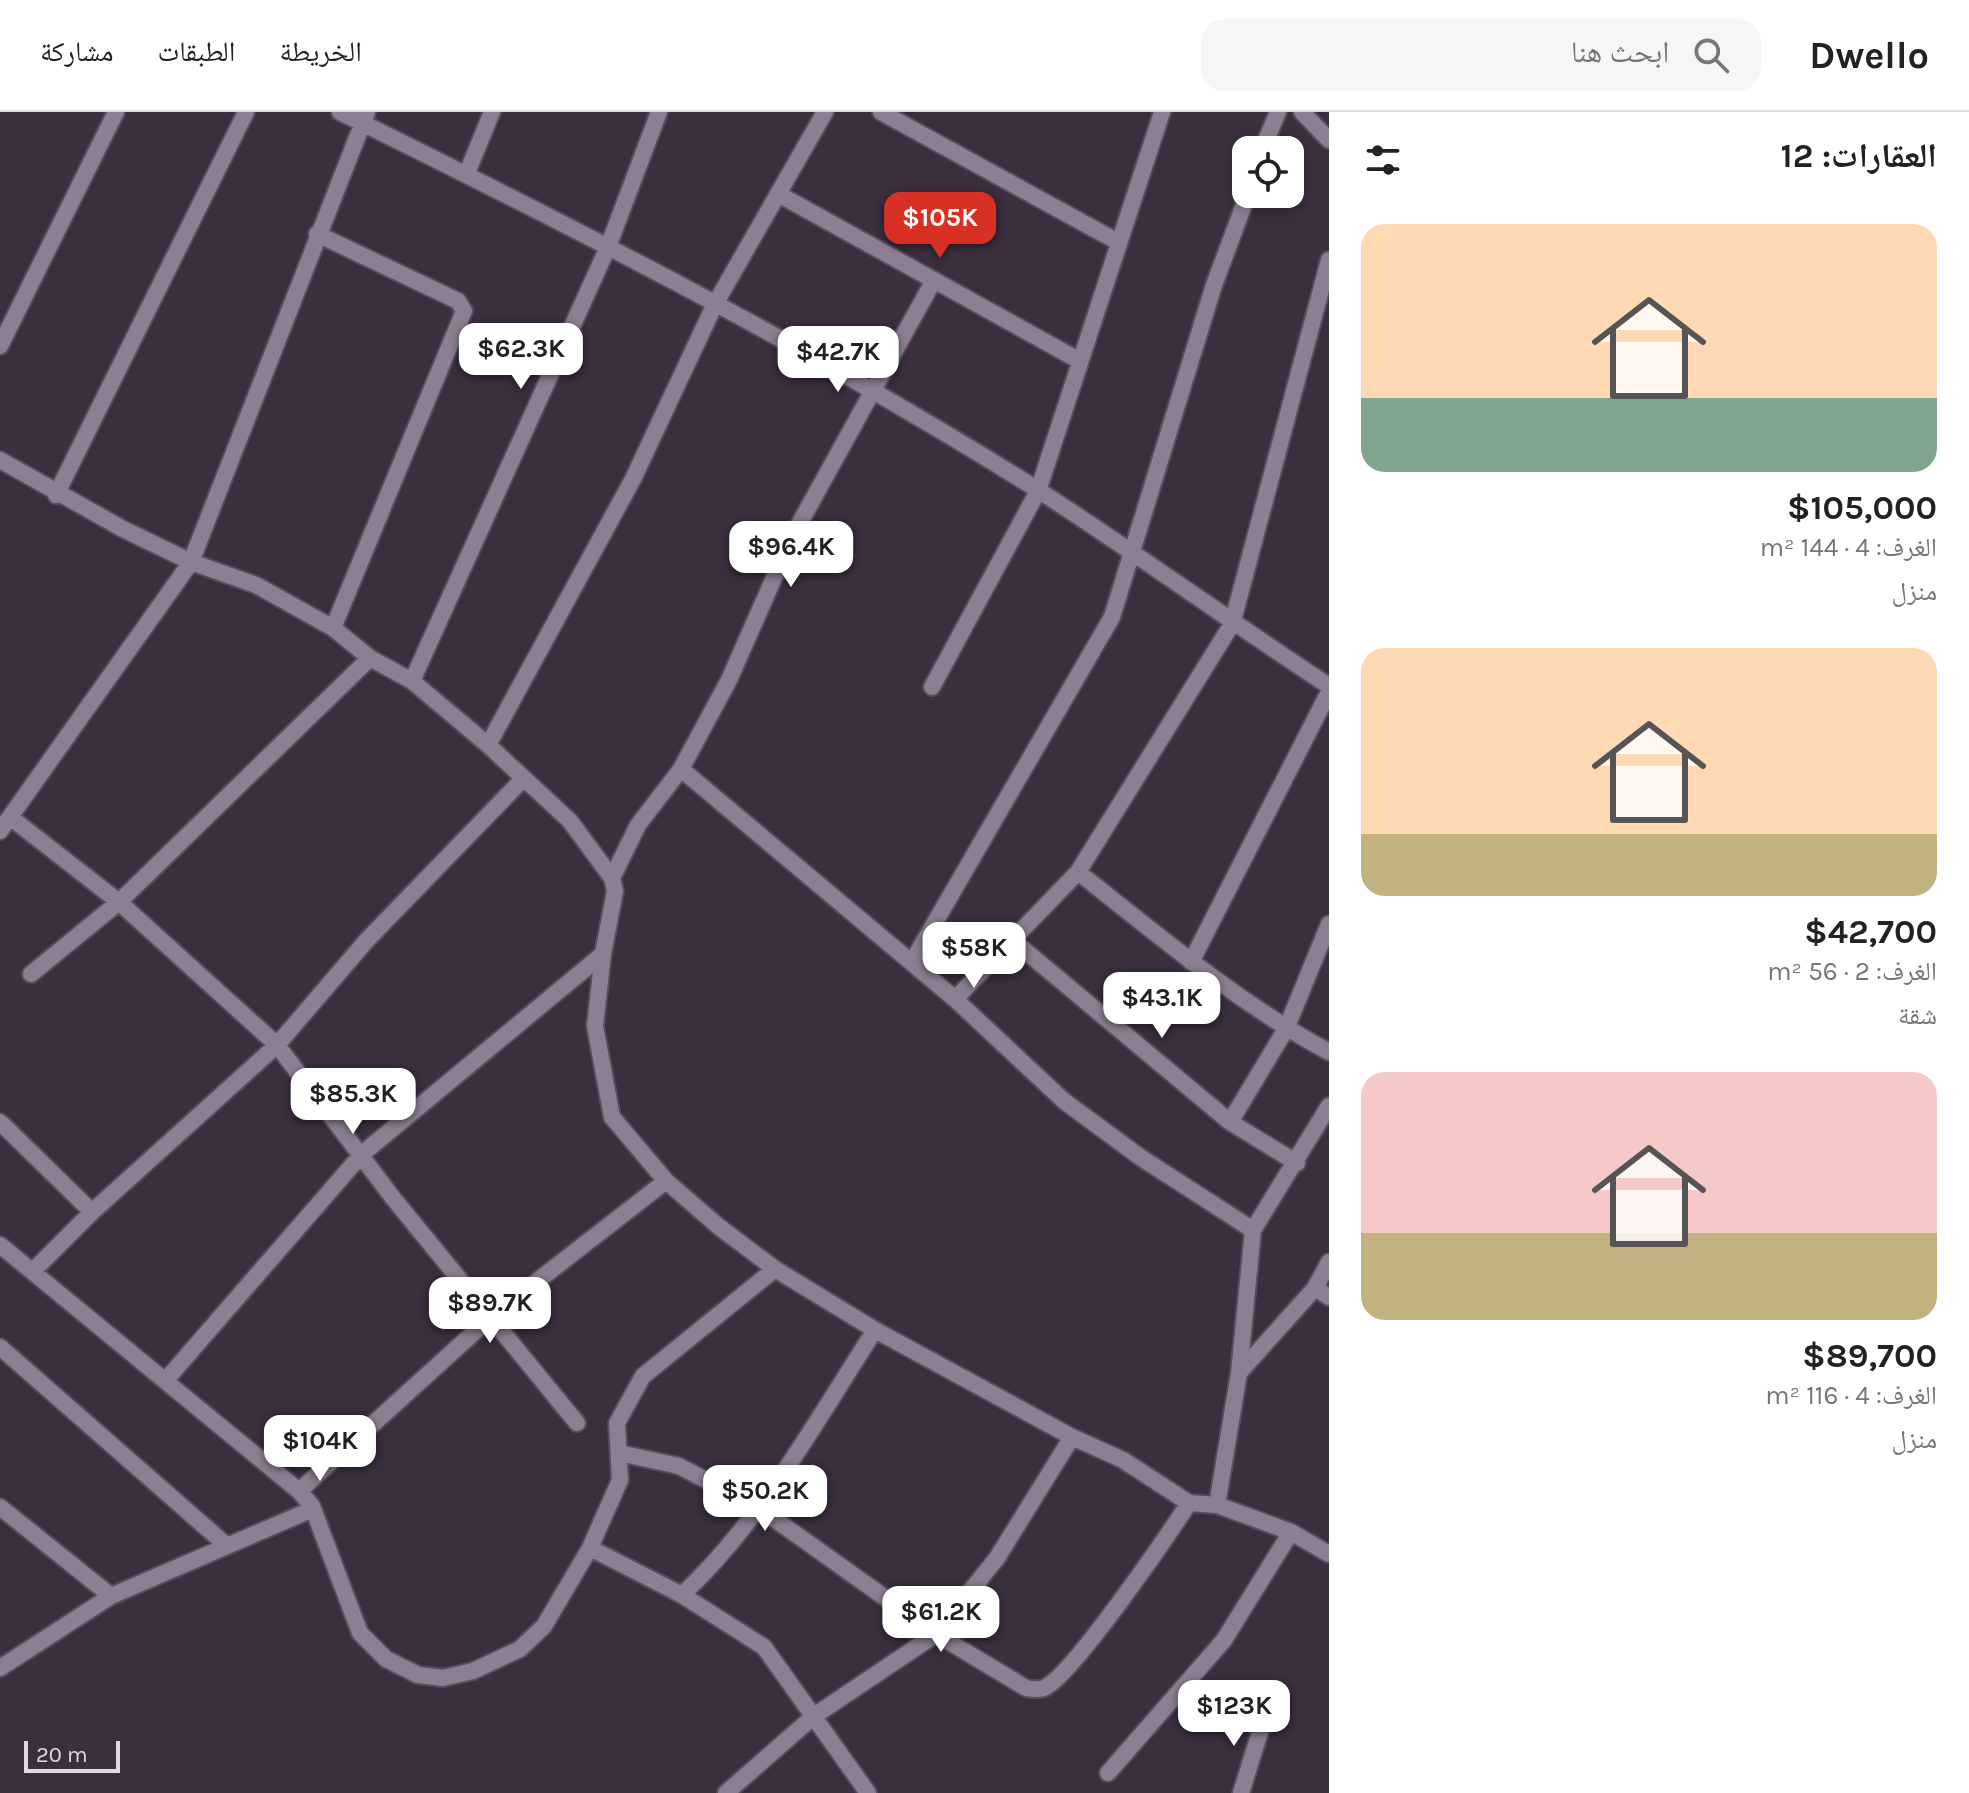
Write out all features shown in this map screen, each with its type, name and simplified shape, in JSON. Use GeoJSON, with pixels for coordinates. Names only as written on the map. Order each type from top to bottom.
{"type":"FeatureCollection","features":[{"type":"Feature","properties":{"kind":"street"},"geometry":{"type":"LineString","coordinates":[[0,346],[116,112]]}},
{"type":"Feature","properties":{"kind":"street"},"geometry":{"type":"LineString","coordinates":[[56,495],[246,112]]}},
{"type":"Feature","properties":{"kind":"street"},"geometry":{"type":"LineString","coordinates":[[340,112],[364,117],[873,391],[1038,491],[1329,689],[1191,962]]}},
{"type":"Feature","properties":{"kind":"street"},"geometry":{"type":"LineString","coordinates":[[467,173],[492,112]]}},
{"type":"Feature","properties":{"kind":"street"},"geometry":{"type":"LineString","coordinates":[[412,681],[608,247],[659,112]]}},
{"type":"Feature","properties":{"kind":"street"},"geometry":{"type":"LineString","coordinates":[[488,745],[633,479],[715,304],[825,112]]}},
{"type":"Feature","properties":{"kind":"street"},"geometry":{"type":"LineString","coordinates":[[881,112],[1118,242]]}},
{"type":"Feature","properties":{"kind":"street"},"geometry":{"type":"LineString","coordinates":[[932,687],[1038,491],[1162,112]]}},
{"type":"Feature","properties":{"kind":"street"},"geometry":{"type":"LineString","coordinates":[[1268,136],[1278,112]]}},
{"type":"Feature","properties":{"kind":"street"},"geometry":{"type":"LineString","coordinates":[[1302,112],[1329,140]]}},
{"type":"Feature","properties":{"kind":"street"},"geometry":{"type":"LineString","coordinates":[[364,117],[191,562],[5,824],[119,902],[277,1045],[393,1198],[577,1423]]}},
{"type":"Feature","properties":{"kind":"street"},"geometry":{"type":"LineString","coordinates":[[780,195],[1080,361]]}},
{"type":"Feature","properties":{"kind":"street"},"geometry":{"type":"LineString","coordinates":[[912,962],[1112,617],[1214,285],[1243,208]]}},
{"type":"Feature","properties":{"kind":"street"},"geometry":{"type":"LineString","coordinates":[[317,234],[458,301],[464,311],[333,628]]}},
{"type":"Feature","properties":{"kind":"street"},"geometry":{"type":"LineString","coordinates":[[955,999],[1078,872],[1232,624],[1329,260]]}},
{"type":"Feature","properties":{"kind":"street"},"geometry":{"type":"LineString","coordinates":[[612,878],[638,825],[681,769],[729,680],[792,537],[934,280]]}},
{"type":"Feature","properties":{"kind":"street"},"geometry":{"type":"LineString","coordinates":[[0,460],[56,495],[191,562],[256,585],[333,628],[370,658],[412,681],[488,745],[570,821],[612,878],[615,891],[603,954],[595,1026],[612,1117],[666,1181],[718,1226],[775,1269],[875,1330],[1072,1437],[1123,1460],[1189,1503],[1217,1505],[1291,1532],[1329,1554]]}},
{"type":"Feature","properties":{"kind":"street"},"geometry":{"type":"LineString","coordinates":[[31,974],[119,902],[370,658]]}},
{"type":"Feature","properties":{"kind":"street"},"geometry":{"type":"LineString","coordinates":[[681,769],[955,999],[1064,1101],[1140,1157],[1253,1230]]}},
{"type":"Feature","properties":{"kind":"street"},"geometry":{"type":"LineString","coordinates":[[33,1271],[92,1212],[277,1045],[367,940],[523,779]]}},
{"type":"Feature","properties":{"kind":"street"},"geometry":{"type":"LineString","coordinates":[[1078,872],[1191,962],[1286,1029],[1329,1052]]}},
{"type":"Feature","properties":{"kind":"street"},"geometry":{"type":"LineString","coordinates":[[1230,1122],[1286,1029],[1329,924]]}},
{"type":"Feature","properties":{"kind":"street"},"geometry":{"type":"LineString","coordinates":[[1011,939],[1230,1122],[1297,1163]]}},
{"type":"Feature","properties":{"kind":"street"},"geometry":{"type":"LineString","coordinates":[[165,1381],[362,1154],[603,954]]}},
{"type":"Feature","properties":{"kind":"street"},"geometry":{"type":"LineString","coordinates":[[1217,1505],[1239,1373],[1253,1230],[1297,1163],[1329,1106]]}},
{"type":"Feature","properties":{"kind":"street"},"geometry":{"type":"LineString","coordinates":[[0,1122],[92,1212]]}},
{"type":"Feature","properties":{"kind":"street"},"geometry":{"type":"LineString","coordinates":[[299,1491],[491,1317],[666,1181]]}},
{"type":"Feature","properties":{"kind":"street"},"geometry":{"type":"LineString","coordinates":[[0,1245],[299,1491],[312,1506],[360,1633],[386,1659],[418,1675],[443,1678],[473,1671],[520,1649],[544,1626],[590,1548],[620,1480],[617,1423],[643,1376],[775,1269]]}},
{"type":"Feature","properties":{"kind":"street"},"geometry":{"type":"LineString","coordinates":[[1239,1373],[1322,1293],[1329,1262]]}},
{"type":"Feature","properties":{"kind":"street"},"geometry":{"type":"LineString","coordinates":[[682,1595],[713,1567],[759,1508],[875,1330]]}},
{"type":"Feature","properties":{"kind":"street"},"geometry":{"type":"LineString","coordinates":[[0,1347],[226,1545]]}},
{"type":"Feature","properties":{"kind":"street"},"geometry":{"type":"LineString","coordinates":[[729,1792],[814,1716],[936,1634],[997,1558],[1072,1437]]}},
{"type":"Feature","properties":{"kind":"street"},"geometry":{"type":"LineString","coordinates":[[619,1453],[679,1466],[759,1508],[936,1634],[1026,1688],[1044,1688],[1070,1664],[1154,1556],[1189,1503]]}},
{"type":"Feature","properties":{"kind":"street"},"geometry":{"type":"LineString","coordinates":[[0,1668],[111,1596],[306,1512],[312,1506]]}},
{"type":"Feature","properties":{"kind":"street"},"geometry":{"type":"LineString","coordinates":[[0,1507],[111,1596]]}},
{"type":"Feature","properties":{"kind":"street"},"geometry":{"type":"LineString","coordinates":[[1108,1773],[1224,1640],[1291,1532]]}},
{"type":"Feature","properties":{"kind":"street"},"geometry":{"type":"LineString","coordinates":[[590,1548],[682,1595],[764,1647],[868,1793]]}},
{"type":"Feature","properties":{"kind":"street"},"geometry":{"type":"LineString","coordinates":[[1241,1793],[1265,1716]]}}]}
